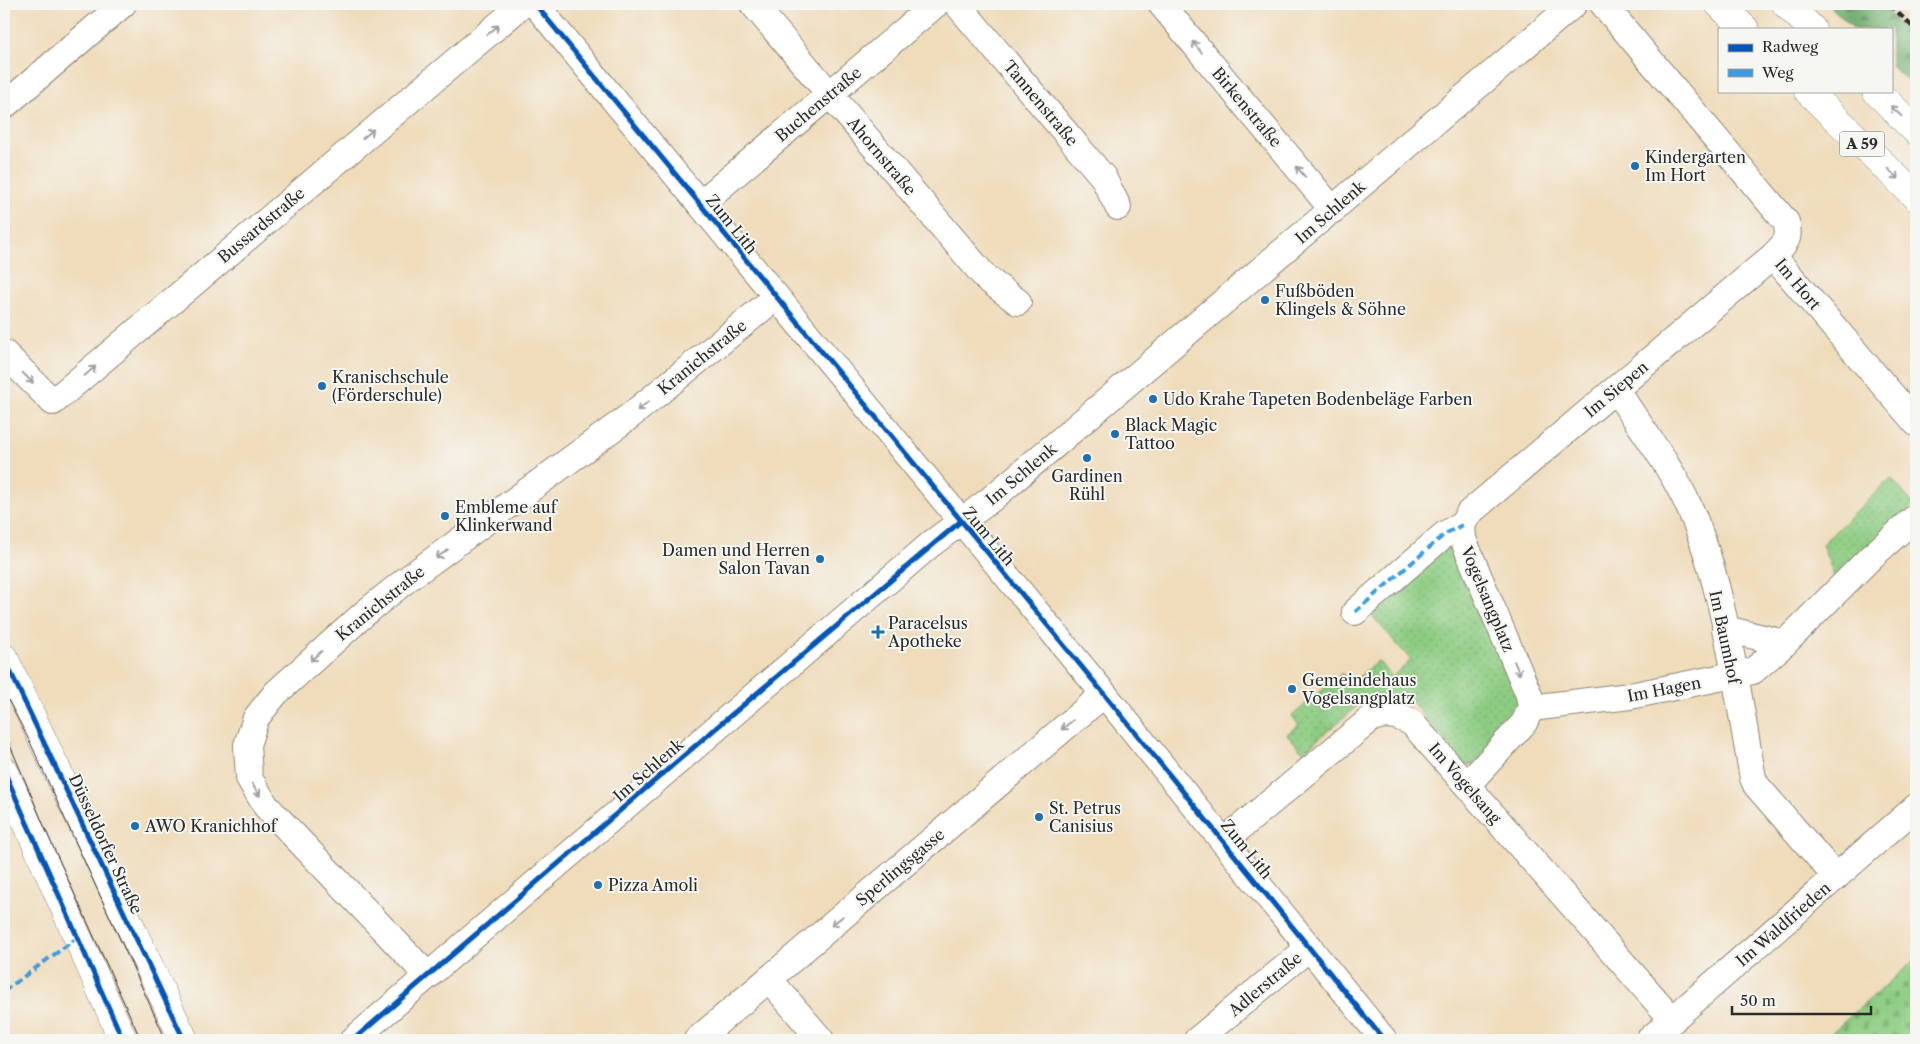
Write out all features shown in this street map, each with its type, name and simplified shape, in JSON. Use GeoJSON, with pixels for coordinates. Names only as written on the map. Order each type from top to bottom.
{"type":"FeatureCollection","features":[{"type":"Feature","properties":{"kind":"main road"},"geometry":{"type":"LineString","coordinates":[[1719,4],[1744,28]]}},
{"type":"Feature","properties":{"kind":"main road"},"geometry":{"type":"LineString","coordinates":[[1786,4],[1811,28]]}},
{"type":"Feature","properties":{"kind":"main road","name":"A 59"},"geometry":{"type":"LineString","coordinates":[[1809,92],[1916,197]]}},
{"type":"Feature","properties":{"kind":"main road","name":"A 59"},"geometry":{"type":"LineString","coordinates":[[1877,92],[1916,131]]}},
{"type":"Feature","properties":{"kind":"main road","name":"Düsseldorfer Straße"},"geometry":{"type":"LineString","coordinates":[[4,658],[184,1040]]}},
{"type":"Feature","properties":{"kind":"main road"},"geometry":{"type":"LineString","coordinates":[[4,771],[123,1040]]}},
{"type":"Feature","properties":{"kind":"street"},"geometry":{"type":"LineString","coordinates":[[4,106],[123,4]]}},
{"type":"Feature","properties":{"kind":"street","name":"Bussardstraße"},"geometry":{"type":"LineString","coordinates":[[4,353],[53,402],[523,4]]}},
{"type":"Feature","properties":{"kind":"street","name":"Zum Lith"},"geometry":{"type":"LineString","coordinates":[[535,4],[1104,694],[1384,1040]]}},
{"type":"Feature","properties":{"kind":"street","name":"Ahornstraße"},"geometry":{"type":"LineString","coordinates":[[753,4],[986,278],[1018,302]]}},
{"type":"Feature","properties":{"kind":"street","name":"Buchenstraße"},"geometry":{"type":"LineString","coordinates":[[700,204],[936,4]]}},
{"type":"Feature","properties":{"kind":"street","name":"Tannenstraße"},"geometry":{"type":"LineString","coordinates":[[957,4],[1103,177],[1118,207]]}},
{"type":"Feature","properties":{"kind":"street","name":"Birkenstraße"},"geometry":{"type":"LineString","coordinates":[[1161,4],[1332,210]]}},
{"type":"Feature","properties":{"kind":"street","name":"Im Schlenk"},"geometry":{"type":"LineString","coordinates":[[353,1040],[532,885],[961,521],[990,500],[1574,4]]}},
{"type":"Feature","properties":{"kind":"street","name":"Im Hort"},"geometry":{"type":"LineString","coordinates":[[1603,4],[1786,222],[1790,234],[1785,244],[1772,256],[1916,423]]}},
{"type":"Feature","properties":{"kind":"street","name":"Im Siepen"},"geometry":{"type":"LineString","coordinates":[[1462,525],[1469,513],[1772,256]]}},
{"type":"Feature","properties":{"kind":"street","name":"Kranichstraße"},"geometry":{"type":"LineString","coordinates":[[428,976],[266,806],[249,778],[246,745],[256,718],[276,693],[365,613],[406,580],[601,438],[776,297]]}},
{"type":"Feature","properties":{"kind":"street","name":"Im Baumhof"},"geometry":{"type":"LineString","coordinates":[[1616,390],[1668,469],[1689,508],[1708,556],[1734,676],[1753,778],[1756,785],[1836,877]]}},
{"type":"Feature","properties":{"kind":"street","name":"Im Hagen"},"geometry":{"type":"LineString","coordinates":[[1531,708],[1630,696],[1753,671],[1785,643],[1836,589],[1916,517]]}},
{"type":"Feature","properties":{"kind":"street","name":"Vogelsangplatz"},"geometry":{"type":"LineString","coordinates":[[1355,612],[1444,534],[1462,525],[1463,539],[1529,695],[1531,708]]}},
{"type":"Feature","properties":{"kind":"street"},"geometry":{"type":"LineString","coordinates":[[1724,629],[1785,643]]}},
{"type":"Feature","properties":{"kind":"street","name":"Sperlingsgasse"},"geometry":{"type":"LineString","coordinates":[[697,1040],[1104,694]]}},
{"type":"Feature","properties":{"kind":"street"},"geometry":{"type":"LineString","coordinates":[[1467,785],[1524,723],[1531,708]]}},
{"type":"Feature","properties":{"kind":"street","name":"Im Vogelsang"},"geometry":{"type":"LineString","coordinates":[[1224,841],[1372,718],[1386,714],[1398,715],[1412,723],[1673,1020]]}},
{"type":"Feature","properties":{"kind":"street","name":"Im Waldfrieden"},"geometry":{"type":"LineString","coordinates":[[1649,1040],[1916,807]]}},
{"type":"Feature","properties":{"kind":"street","name":"Adlerstraße"},"geometry":{"type":"LineString","coordinates":[[1197,1040],[1310,948]]}},
{"type":"Feature","properties":{"kind":"street"},"geometry":{"type":"LineString","coordinates":[[769,979],[821,1040]]}},
{"type":"Feature","properties":{"kind":"green space"},"geometry":{"type":"Polygon","coordinates":[[[1828,4],[1880,4],[1916,40],[1916,90],[1892,66],[1892,28],[1853,28],[1828,4]]]}},
{"type":"Feature","properties":{"kind":"green space"},"geometry":{"type":"Polygon","coordinates":[[[1891,478],[1914,505],[1834,576],[1822,544],[1891,478]]]}},
{"type":"Feature","properties":{"kind":"green space"},"geometry":{"type":"Polygon","coordinates":[[[1450,539],[1521,702],[1517,717],[1474,765],[1465,764],[1412,702],[1392,696],[1370,695],[1303,752],[1287,734],[1299,725],[1292,716],[1342,673],[1351,683],[1378,661],[1392,677],[1411,660],[1368,611],[1450,539]]]}},
{"type":"Feature","properties":{"kind":"green space"},"geometry":{"type":"Polygon","coordinates":[[[1916,959],[1916,1040],[1823,1040],[1916,959]]]}},
{"type":"Feature","properties":{"kind":"tram line"},"geometry":{"type":"LineString","coordinates":[[4,692],[30,742],[166,1040]]}},
{"type":"Feature","properties":{"kind":"tram line"},"geometry":{"type":"LineString","coordinates":[[4,731],[50,840],[141,1040]]}},
{"type":"Feature","properties":{"kind":"railway"},"geometry":{"type":"LineString","coordinates":[[1889,4],[1916,30]]}},
{"type":"Feature","properties":{"kind":"marked path"},"geometry":{"type":"LineString","coordinates":[[1355,612],[1445,534],[1462,525]]}},
{"type":"Feature","properties":{"kind":"marked path"},"geometry":{"type":"LineString","coordinates":[[4,991],[77,938]]}},
{"type":"Feature","properties":{"kind":"cycle path"},"geometry":{"type":"LineString","coordinates":[[535,4],[1100,689],[1384,1040]]}},
{"type":"Feature","properties":{"kind":"cycle path"},"geometry":{"type":"LineString","coordinates":[[353,1040],[716,728],[961,521]]}},
{"type":"Feature","properties":{"kind":"cycle path"},"geometry":{"type":"LineString","coordinates":[[4,658],[184,1040]]}},
{"type":"Feature","properties":{"kind":"cycle path"},"geometry":{"type":"LineString","coordinates":[[4,771],[123,1040]]}},
{"type":"Feature","properties":{"kind":"place","name":"Kindergarten Im Hort"},"geometry":{"type":"Point","coordinates":[1635,166]}},
{"type":"Feature","properties":{"kind":"place","name":"Fußböden Klingels & Söhne"},"geometry":{"type":"Point","coordinates":[1265,300]}},
{"type":"Feature","properties":{"kind":"place","name":"Kranischschule (Förderschule)"},"geometry":{"type":"Point","coordinates":[322,386]}},
{"type":"Feature","properties":{"kind":"place","name":"Udo Krahe Tapeten Bodenbeläge Farben"},"geometry":{"type":"Point","coordinates":[1153,399]}},
{"type":"Feature","properties":{"kind":"place","name":"Black Magic Tattoo"},"geometry":{"type":"Point","coordinates":[1115,434]}},
{"type":"Feature","properties":{"kind":"place","name":"Gardinen Rühl"},"geometry":{"type":"Point","coordinates":[1087,458]}},
{"type":"Feature","properties":{"kind":"place","name":"Embleme auf Klinkerwand"},"geometry":{"type":"Point","coordinates":[445,516]}},
{"type":"Feature","properties":{"kind":"place","name":"Damen und Herren Salon Tavan"},"geometry":{"type":"Point","coordinates":[820,559]}},
{"type":"Feature","properties":{"kind":"place","name":"Paracelsus Apotheke"},"geometry":{"type":"Point","coordinates":[878,632]}},
{"type":"Feature","properties":{"kind":"place","name":"Gemeindehaus Vogelsangplatz"},"geometry":{"type":"Point","coordinates":[1292,689]}},
{"type":"Feature","properties":{"kind":"place","name":"St. Petrus Canisius"},"geometry":{"type":"Point","coordinates":[1039,817]}},
{"type":"Feature","properties":{"kind":"place","name":"AWO Kranichhof"},"geometry":{"type":"Point","coordinates":[135,826]}},
{"type":"Feature","properties":{"kind":"place","name":"Pizza Amoli"},"geometry":{"type":"Point","coordinates":[598,885]}}]}
